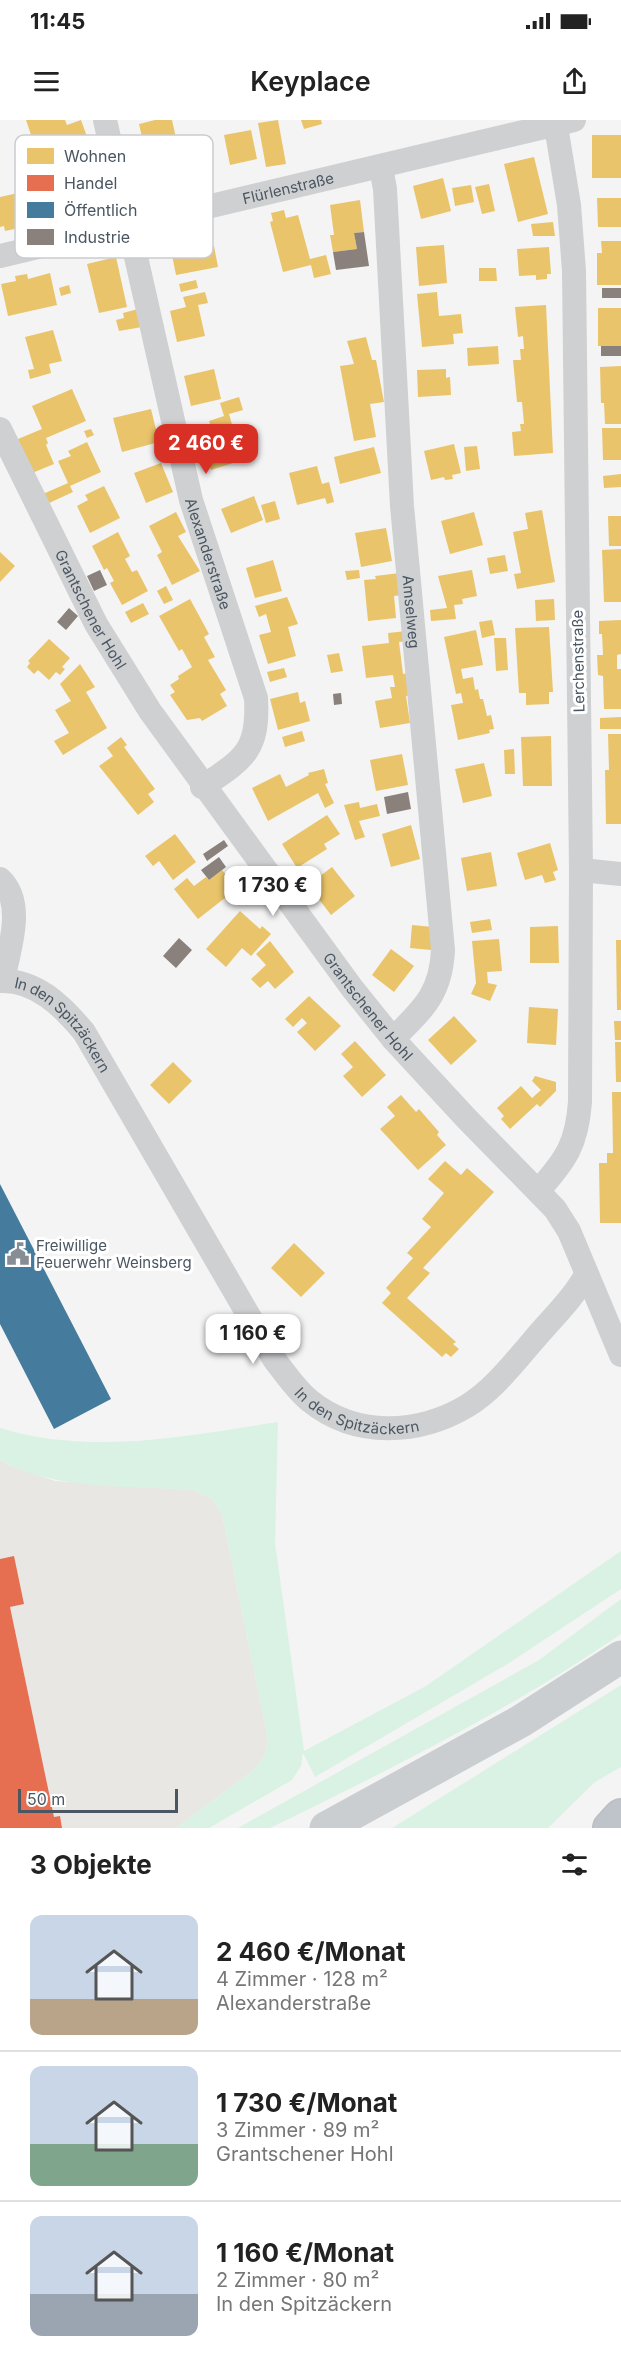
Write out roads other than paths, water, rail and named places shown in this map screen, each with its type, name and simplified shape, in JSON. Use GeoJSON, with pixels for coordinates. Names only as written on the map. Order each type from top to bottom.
{"type":"FeatureCollection","features":[{"type":"Feature","properties":{"kind":"highway"},"geometry":{"type":"LineString","coordinates":[[610,1828],[621,1816]]}},
{"type":"Feature","properties":{"kind":"main road"},"geometry":{"type":"LineString","coordinates":[[326,1828],[521,1721],[621,1657]]}},
{"type":"Feature","properties":{"kind":"street","name":"Alexanderstraße"},"geometry":{"type":"LineString","coordinates":[[105,120],[108,135]]}},
{"type":"Feature","properties":{"kind":"street","name":"Flürlenstraße"},"geometry":{"type":"LineString","coordinates":[[213,207],[562,122]]}},
{"type":"Feature","properties":{"kind":"street","name":"Lerchenstraße"},"geometry":{"type":"LineString","coordinates":[[538,1191],[561,1166],[571,1148],[578,1127],[581,870],[574,271],[562,122]]}},
{"type":"Feature","properties":{"kind":"street","name":"Amselweg"},"geometry":{"type":"LineString","coordinates":[[381,167],[385,189],[402,506],[443,950],[439,982],[430,999],[393,1039]]}},
{"type":"Feature","properties":{"kind":"street","name":"Flürlenstraße"},"geometry":{"type":"LineString","coordinates":[[0,256],[15,253]]}},
{"type":"Feature","properties":{"kind":"street","name":"Alexanderstraße"},"geometry":{"type":"LineString","coordinates":[[135,258],[191,500],[256,698],[257,726],[249,749],[242,758],[202,787]]}},
{"type":"Feature","properties":{"kind":"street","name":"Grantschener Hohl"},"geometry":{"type":"LineString","coordinates":[[0,429],[96,624],[150,711],[202,787],[352,988],[393,1039],[555,1209],[569,1231],[619,1348]]}},
{"type":"Feature","properties":{"kind":"street"},"geometry":{"type":"LineString","coordinates":[[581,870],[621,874]]}},
{"type":"Feature","properties":{"kind":"street"},"geometry":{"type":"LineString","coordinates":[[0,879],[10,888],[14,904],[12,937],[2,980]]}},
{"type":"Feature","properties":{"kind":"street","name":"In den Spitzäckern"},"geometry":{"type":"LineString","coordinates":[[2,980],[31,987],[61,1005],[84,1032],[274,1359],[309,1401],[334,1415],[363,1428],[397,1430],[438,1419],[468,1405],[513,1365],[573,1297],[586,1275]]}},
{"type":"Feature","properties":{"kind":"place","name":"Freiwillige Feuerwehr Weinsberg"},"geometry":{"type":"Point","coordinates":[18,1254]}}]}
